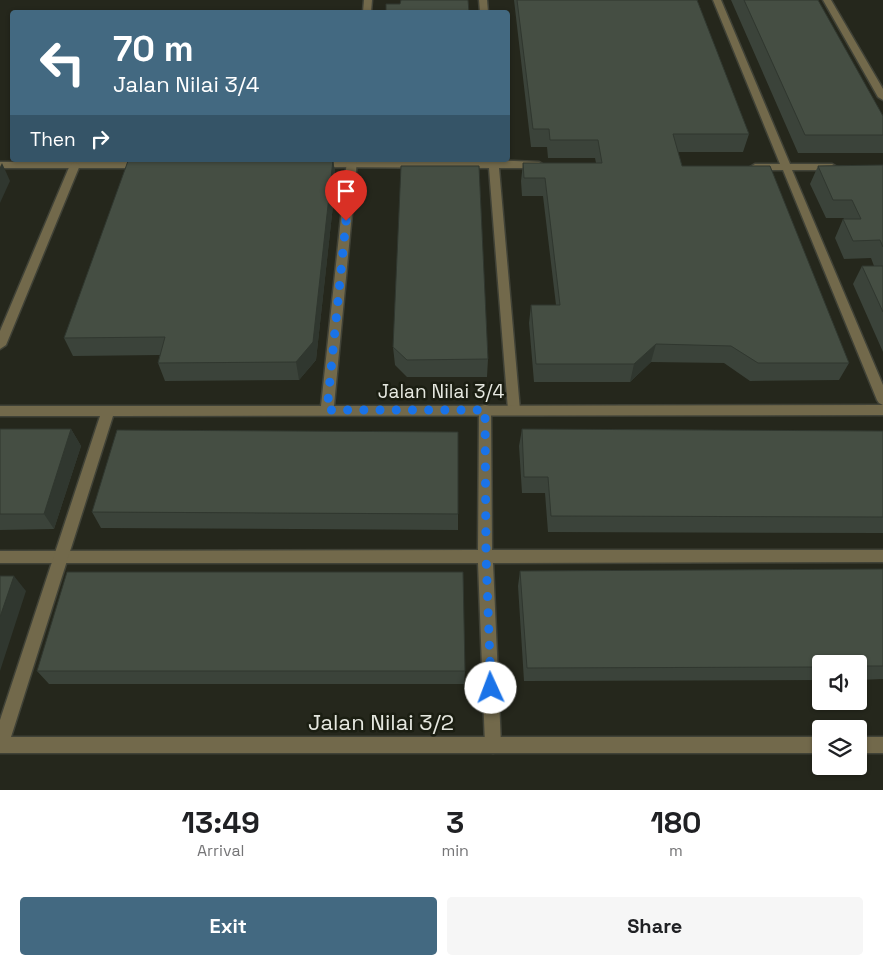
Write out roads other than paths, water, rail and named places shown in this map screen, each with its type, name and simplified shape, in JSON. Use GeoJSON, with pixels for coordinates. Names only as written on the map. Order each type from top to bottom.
{"type":"FeatureCollection","features":[{"type":"Feature","properties":{"kind":"street"},"geometry":{"type":"LineString","coordinates":[[717,0],[883,400]]}},
{"type":"Feature","properties":{"kind":"street"},"geometry":{"type":"LineString","coordinates":[[826,0],[883,97]]}},
{"type":"Feature","properties":{"kind":"street"},"geometry":{"type":"LineString","coordinates":[[327,410],[352,162]]}},
{"type":"Feature","properties":{"kind":"street"},"geometry":{"type":"LineString","coordinates":[[302,164],[352,162],[493,163],[550,166]]}},
{"type":"Feature","properties":{"kind":"street"},"geometry":{"type":"LineString","coordinates":[[493,163],[514,410]]}},
{"type":"Feature","properties":{"kind":"street"},"geometry":{"type":"LineString","coordinates":[[0,345],[75,164]]}},
{"type":"Feature","properties":{"kind":"street"},"geometry":{"type":"LineString","coordinates":[[0,165],[154,164]]}},
{"type":"Feature","properties":{"kind":"street"},"geometry":{"type":"LineString","coordinates":[[741,167],[844,167]]}},
{"type":"Feature","properties":{"kind":"street"},"geometry":{"type":"LineString","coordinates":[[485,410],[486,556],[493,745]]}},
{"type":"Feature","properties":{"kind":"street","name":"Jalan Nilai 3/4"},"geometry":{"type":"LineString","coordinates":[[0,411],[883,410]]}},
{"type":"Feature","properties":{"kind":"street"},"geometry":{"type":"LineString","coordinates":[[0,745],[108,411]]}},
{"type":"Feature","properties":{"kind":"street"},"geometry":{"type":"LineString","coordinates":[[0,557],[883,556]]}},
{"type":"Feature","properties":{"kind":"street","name":"Jalan Nilai 3/2"},"geometry":{"type":"LineString","coordinates":[[0,745],[812,745]]}},
{"type":"Feature","properties":{"kind":"street"},"geometry":{"type":"LineString","coordinates":[[867,745],[883,745]]}}]}
